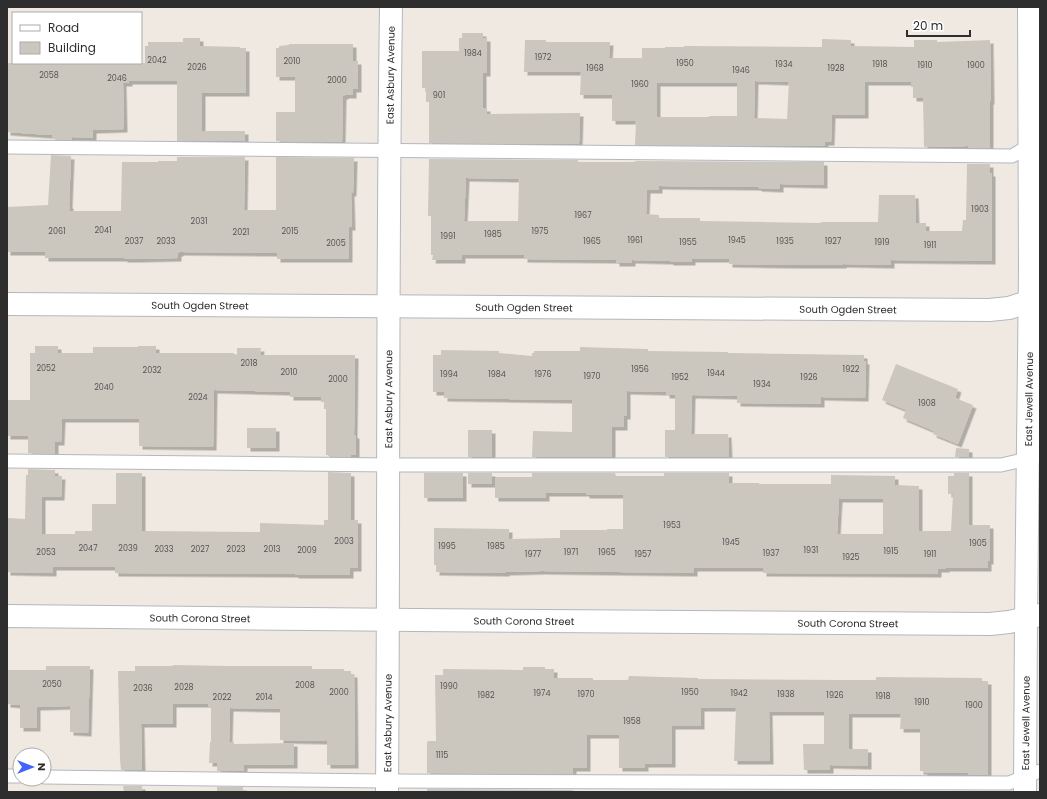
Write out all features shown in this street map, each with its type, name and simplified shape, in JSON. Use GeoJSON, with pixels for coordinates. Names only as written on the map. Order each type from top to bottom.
{"type":"FeatureCollection","features":[{"type":"Feature","properties":{"kind":"street","name":"East Asbury Avenue"},"geometry":{"type":"LineString","coordinates":[[387,786],[391,7]]}},
{"type":"Feature","properties":{"kind":"street","name":"East Jewell Avenue"},"geometry":{"type":"LineString","coordinates":[[1029,7],[1035,143],[1033,617],[1030,780]]}},
{"type":"Feature","properties":{"kind":"street","name":"South Ogden Street"},"geometry":{"type":"LineString","coordinates":[[7,304],[989,310],[1009,308],[1035,299]]}},
{"type":"Feature","properties":{"kind":"street","name":"South Corona Street"},"geometry":{"type":"LineString","coordinates":[[7,616],[990,624],[1033,617]]}},
{"type":"Feature","properties":{"kind":"lane"},"geometry":{"type":"LineString","coordinates":[[7,147],[1012,156],[1035,143]]}},
{"type":"Feature","properties":{"kind":"lane"},"geometry":{"type":"LineString","coordinates":[[7,461],[389,465],[1001,465],[1034,457]]}},
{"type":"Feature","properties":{"kind":"lane"},"geometry":{"type":"LineString","coordinates":[[52,777],[387,786],[1009,783],[1030,780]]}},
{"type":"Feature","properties":{"kind":"building"},"geometry":{"type":"Polygon","coordinates":[[[462,33],[483,33],[483,38],[487,38],[487,73],[483,73],[483,108],[487,108],[487,114],[580,113],[579,144],[429,143],[429,102],[426,102],[426,88],[422,88],[422,51],[459,51],[459,38],[462,38],[462,33]]]}},
{"type":"Feature","properties":{"kind":"building"},"geometry":{"type":"Polygon","coordinates":[[[183,38],[200,38],[200,46],[246,48],[246,93],[202,93],[202,131],[245,131],[245,141],[177,141],[177,81],[129,81],[129,83],[123,83],[124,129],[93,130],[93,138],[72,137],[72,140],[52,139],[52,135],[7,132],[7,63],[142,64],[145,63],[145,46],[148,46],[148,42],[183,42],[183,38]]]}},
{"type":"Feature","properties":{"kind":"building"},"geometry":{"type":"Polygon","coordinates":[[[822,39],[851,40],[851,46],[914,47],[914,40],[937,40],[937,42],[990,40],[990,148],[968,148],[968,146],[924,147],[923,98],[913,98],[913,87],[911,87],[911,82],[865,82],[865,115],[832,115],[831,142],[825,142],[825,146],[635,145],[636,121],[612,121],[612,95],[580,95],[581,72],[524,72],[525,40],[546,40],[546,42],[610,42],[609,58],[642,58],[642,48],[684,46],[822,47],[822,39]],[[755,81],[754,118],[787,119],[789,82],[755,81]],[[657,83],[657,117],[737,116],[737,83],[657,83]]]}},
{"type":"Feature","properties":{"kind":"building"},"geometry":{"type":"Polygon","coordinates":[[[289,44],[353,44],[353,61],[358,61],[358,89],[353,89],[353,95],[343,96],[342,142],[276,141],[276,112],[295,112],[295,77],[276,77],[276,48],[289,44]]]}},
{"type":"Feature","properties":{"kind":"building"},"geometry":{"type":"Polygon","coordinates":[[[51,155],[71,156],[70,211],[121,211],[122,162],[177,161],[177,157],[245,157],[244,210],[276,210],[276,157],[354,158],[353,193],[351,193],[352,227],[349,227],[349,259],[277,259],[277,253],[180,252],[178,253],[178,258],[45,258],[45,252],[7,252],[7,207],[48,205],[51,155]]]}},
{"type":"Feature","properties":{"kind":"building"},"geometry":{"type":"Polygon","coordinates":[[[429,159],[578,160],[578,162],[824,162],[824,185],[780,184],[780,189],[758,187],[659,186],[659,190],[647,190],[646,214],[659,215],[659,218],[700,218],[700,221],[820,223],[878,222],[879,195],[915,195],[916,223],[926,223],[926,231],[962,231],[963,220],[966,220],[967,164],[990,164],[990,173],[992,173],[992,261],[891,260],[891,265],[794,265],[729,264],[729,259],[692,259],[692,262],[632,260],[632,263],[616,263],[616,260],[524,259],[524,255],[462,255],[462,260],[432,260],[431,216],[428,216],[429,159]],[[466,178],[464,221],[518,221],[519,179],[466,178]]]}},
{"type":"Feature","properties":{"kind":"building"},"geometry":{"type":"Polygon","coordinates":[[[35,346],[58,346],[58,353],[93,353],[93,347],[156,346],[156,353],[233,353],[237,355],[237,348],[261,348],[260,355],[355,355],[354,435],[356,435],[356,455],[351,455],[351,457],[326,455],[326,409],[324,409],[324,402],[321,402],[321,397],[290,397],[290,392],[214,390],[213,447],[139,446],[139,419],[62,419],[61,442],[55,442],[55,454],[28,453],[28,436],[7,436],[7,400],[30,400],[30,353],[35,353],[35,346]]]}},
{"type":"Feature","properties":{"kind":"building"},"geometry":{"type":"Polygon","coordinates":[[[580,347],[648,349],[648,351],[864,355],[864,361],[866,361],[865,398],[821,397],[821,404],[737,403],[737,396],[693,395],[691,434],[728,434],[729,457],[665,457],[665,430],[675,430],[675,395],[666,395],[666,392],[627,391],[627,416],[624,416],[624,427],[612,427],[612,457],[532,457],[533,431],[572,432],[572,400],[444,398],[444,392],[433,392],[433,355],[441,355],[441,350],[499,351],[499,353],[532,356],[534,351],[580,351],[580,347]]]}},
{"type":"Feature","properties":{"kind":"building"},"geometry":{"type":"Polygon","coordinates":[[[896,364],[958,389],[955,398],[973,405],[958,444],[933,434],[934,431],[903,418],[906,410],[882,400],[896,364]]]}},
{"type":"Feature","properties":{"kind":"building"},"geometry":{"type":"Polygon","coordinates":[[[247,428],[276,428],[276,448],[247,448],[247,428]]]}},
{"type":"Feature","properties":{"kind":"building"},"geometry":{"type":"Polygon","coordinates":[[[468,430],[492,430],[492,457],[468,457],[468,430]]]}},
{"type":"Feature","properties":{"kind":"building"},"geometry":{"type":"Polygon","coordinates":[[[956,448],[969,449],[969,457],[955,457],[956,448]]]}},
{"type":"Feature","properties":{"kind":"building"},"geometry":{"type":"Polygon","coordinates":[[[28,469],[55,470],[55,476],[62,476],[61,497],[42,497],[42,534],[75,534],[75,531],[92,531],[92,504],[116,504],[116,473],[142,473],[142,531],[260,532],[260,523],[324,525],[324,520],[328,520],[328,472],[351,473],[351,520],[358,520],[358,568],[350,568],[350,575],[115,573],[115,567],[53,567],[53,573],[7,572],[7,518],[25,519],[26,475],[28,475],[28,469]]]}},
{"type":"Feature","properties":{"kind":"building"},"geometry":{"type":"Polygon","coordinates":[[[424,473],[463,473],[463,498],[424,498],[424,473]]]}},
{"type":"Feature","properties":{"kind":"building"},"geometry":{"type":"Polygon","coordinates":[[[468,473],[492,473],[492,484],[468,484],[468,473]]]}},
{"type":"Feature","properties":{"kind":"building"},"geometry":{"type":"Polygon","coordinates":[[[532,473],[615,473],[616,476],[664,476],[664,473],[729,473],[729,483],[831,484],[831,475],[895,476],[895,485],[919,486],[919,531],[951,531],[953,494],[948,494],[948,476],[954,476],[954,473],[969,473],[969,525],[990,525],[990,561],[988,561],[988,568],[946,568],[938,569],[938,574],[763,573],[763,568],[694,568],[694,573],[542,571],[506,573],[436,572],[436,565],[434,565],[434,528],[509,529],[509,539],[560,538],[560,530],[623,529],[623,495],[546,493],[546,498],[495,498],[495,477],[532,477],[532,473]],[[839,499],[837,534],[883,534],[883,499],[839,499]]]}},
{"type":"Feature","properties":{"kind":"building"},"geometry":{"type":"Polygon","coordinates":[[[46,666],[90,666],[88,733],[70,732],[70,706],[37,707],[37,728],[20,728],[20,705],[7,704],[7,670],[46,670],[46,666]]]}},
{"type":"Feature","properties":{"kind":"building"},"geometry":{"type":"Polygon","coordinates":[[[135,666],[312,666],[312,669],[344,669],[344,671],[351,671],[351,674],[354,674],[355,765],[327,765],[327,741],[280,740],[280,709],[230,708],[229,742],[234,742],[234,744],[294,743],[294,765],[244,765],[244,771],[217,771],[217,763],[209,763],[211,742],[211,708],[208,708],[208,704],[173,704],[173,724],[141,724],[142,770],[121,770],[118,671],[135,671],[135,666]]]}},
{"type":"Feature","properties":{"kind":"building"},"geometry":{"type":"Polygon","coordinates":[[[523,667],[545,667],[545,669],[554,669],[554,678],[593,678],[593,680],[628,680],[629,676],[698,679],[843,680],[876,680],[876,677],[982,678],[982,681],[988,681],[988,775],[968,775],[968,773],[924,773],[924,771],[920,771],[920,729],[900,729],[901,714],[849,714],[849,749],[868,749],[868,766],[830,765],[830,770],[804,770],[803,744],[824,744],[824,712],[769,712],[770,761],[734,761],[736,708],[701,708],[701,726],[672,726],[672,764],[645,764],[645,768],[619,768],[619,735],[587,735],[587,768],[573,768],[573,774],[427,773],[427,743],[428,741],[436,741],[435,675],[443,675],[443,669],[523,670],[523,667]]]}},
{"type":"Feature","properties":{"kind":"building"},"geometry":{"type":"Polygon","coordinates":[[[123,786],[142,786],[142,792],[124,792],[123,786]]]}},
{"type":"Feature","properties":{"kind":"building"},"geometry":{"type":"Polygon","coordinates":[[[217,787],[243,787],[243,792],[217,792],[217,787]]]}},
{"type":"Feature","properties":{"kind":"building"},"geometry":{"type":"Polygon","coordinates":[[[427,789],[573,790],[573,792],[427,792],[427,789]]]}}]}
